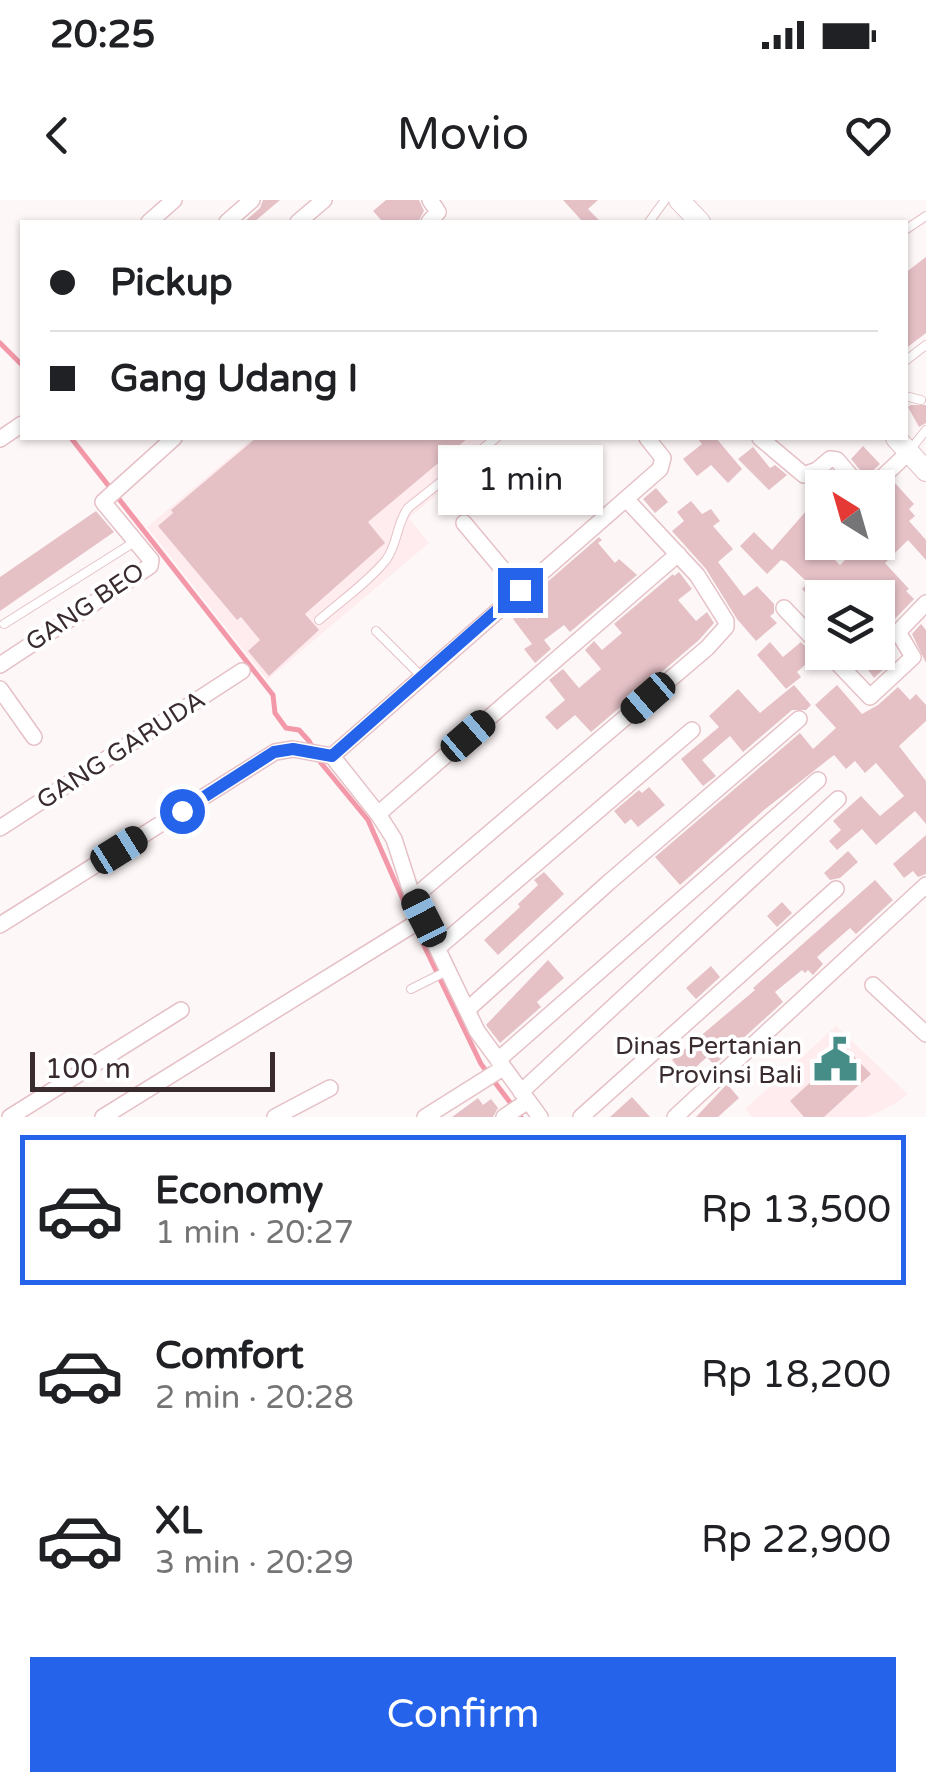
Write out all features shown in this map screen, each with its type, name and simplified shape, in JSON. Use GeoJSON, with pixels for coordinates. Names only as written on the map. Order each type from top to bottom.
{"type":"FeatureCollection","features":[{"type":"Feature","properties":{"kind":"main road"},"geometry":{"type":"LineString","coordinates":[[903,444],[926,472]]}},
{"type":"Feature","properties":{"kind":"street"},"geometry":{"type":"LineString","coordinates":[[151,220],[174,200]]}},
{"type":"Feature","properties":{"kind":"street"},"geometry":{"type":"LineString","coordinates":[[229,220],[252,200]]}},
{"type":"Feature","properties":{"kind":"street"},"geometry":{"type":"LineString","coordinates":[[300,220],[324,200]]}},
{"type":"Feature","properties":{"kind":"street","name":"GANG BEO"},"geometry":{"type":"LineString","coordinates":[[0,665],[150,566],[151,560],[104,503],[172,440]]}},
{"type":"Feature","properties":{"kind":"street"},"geometry":{"type":"LineString","coordinates":[[329,755],[663,464],[648,440]]}},
{"type":"Feature","properties":{"kind":"street"},"geometry":{"type":"LineString","coordinates":[[762,440],[805,474]]}},
{"type":"Feature","properties":{"kind":"street"},"geometry":{"type":"LineString","coordinates":[[884,470],[903,444]]}},
{"type":"Feature","properties":{"kind":"street"},"geometry":{"type":"LineString","coordinates":[[816,470],[830,459],[837,460],[846,470]]}},
{"type":"Feature","properties":{"kind":"street"},"geometry":{"type":"LineString","coordinates":[[414,898],[721,634],[726,621],[678,554],[626,499]]}},
{"type":"Feature","properties":{"kind":"street"},"geometry":{"type":"LineString","coordinates":[[464,524],[520,590]]}},
{"type":"Feature","properties":{"kind":"street"},"geometry":{"type":"LineString","coordinates":[[378,814],[678,554]]}},
{"type":"Feature","properties":{"kind":"street"},"geometry":{"type":"LineString","coordinates":[[844,670],[870,697],[913,656],[898,632],[926,603]]}},
{"type":"Feature","properties":{"kind":"street"},"geometry":{"type":"LineString","coordinates":[[784,608],[805,630]]}},
{"type":"Feature","properties":{"kind":"street","name":"GANG GARUDA"},"geometry":{"type":"LineString","coordinates":[[0,828],[242,672]]}},
{"type":"Feature","properties":{"kind":"street"},"geometry":{"type":"LineString","coordinates":[[0,689],[34,737]]}},
{"type":"Feature","properties":{"kind":"street"},"geometry":{"type":"LineString","coordinates":[[467,1010],[799,719]]}},
{"type":"Feature","properties":{"kind":"street"},"geometry":{"type":"LineString","coordinates":[[439,947],[692,730]]}},
{"type":"Feature","properties":{"kind":"street"},"geometry":{"type":"LineString","coordinates":[[0,925],[274,752],[293,749],[329,755],[394,839],[414,898],[415,924],[439,947],[442,973],[500,1066],[518,1105],[540,1117]]}},
{"type":"Feature","properties":{"kind":"street"},"geometry":{"type":"LineString","coordinates":[[424,1117],[500,1066],[818,780]]}},
{"type":"Feature","properties":{"kind":"street"},"geometry":{"type":"LineString","coordinates":[[518,1105],[838,799]]}},
{"type":"Feature","properties":{"kind":"street"},"geometry":{"type":"LineString","coordinates":[[674,1117],[926,885]]}},
{"type":"Feature","properties":{"kind":"street"},"geometry":{"type":"LineString","coordinates":[[581,1117],[836,888]]}},
{"type":"Feature","properties":{"kind":"street"},"geometry":{"type":"LineString","coordinates":[[103,1117],[415,924]]}},
{"type":"Feature","properties":{"kind":"street"},"geometry":{"type":"LineString","coordinates":[[873,985],[926,1034]]}},
{"type":"Feature","properties":{"kind":"street"},"geometry":{"type":"LineString","coordinates":[[10,1117],[181,1010]]}},
{"type":"Feature","properties":{"kind":"street"},"geometry":{"type":"LineString","coordinates":[[275,1117],[324,1090]]}},
{"type":"Feature","properties":{"kind":"lane"},"geometry":{"type":"LineString","coordinates":[[908,397],[921,400]]}},
{"type":"Feature","properties":{"kind":"lane"},"geometry":{"type":"LineString","coordinates":[[903,444],[926,430]]}},
{"type":"Feature","properties":{"kind":"lane"},"geometry":{"type":"LineString","coordinates":[[319,620],[386,560],[408,508],[493,440]]}},
{"type":"Feature","properties":{"kind":"lane"},"geometry":{"type":"LineString","coordinates":[[4,624],[136,540]]}},
{"type":"Feature","properties":{"kind":"lane"},"geometry":{"type":"LineString","coordinates":[[376,632],[422,677]]}},
{"type":"Feature","properties":{"kind":"lane"},"geometry":{"type":"LineString","coordinates":[[411,989],[442,973]]}},
{"type":"Feature","properties":{"kind":"shaded area"},"geometry":{"type":"Polygon","coordinates":[[[251,440],[503,440],[409,518],[429,543],[267,680],[147,527],[251,440]]]}},
{"type":"Feature","properties":{"kind":"shaded area","name":"Dinas Pertanian Provinsi Bali"},"geometry":{"type":"Polygon","coordinates":[[[836,1026],[908,1094],[867,1117],[752,1117],[745,1109],[836,1026]]]}},
{"type":"Feature","properties":{"kind":"building"},"geometry":{"type":"Polygon","coordinates":[[[263,200],[280,200],[256,220],[246,220],[263,200]]]}},
{"type":"Feature","properties":{"kind":"building"},"geometry":{"type":"Polygon","coordinates":[[[386,200],[419,200],[424,211],[419,220],[381,220],[373,211],[386,200]]]}},
{"type":"Feature","properties":{"kind":"building"},"geometry":{"type":"Polygon","coordinates":[[[563,200],[598,200],[588,209],[599,220],[581,220],[563,200]]]}},
{"type":"Feature","properties":{"kind":"building"},"geometry":{"type":"Polygon","coordinates":[[[926,257],[926,333],[908,347],[908,271],[926,257]]]}},
{"type":"Feature","properties":{"kind":"building"},"geometry":{"type":"Polygon","coordinates":[[[926,405],[926,423],[919,427],[908,407],[926,405]]]}},
{"type":"Feature","properties":{"kind":"building"},"geometry":{"type":"Polygon","coordinates":[[[254,440],[466,440],[368,522],[385,543],[305,614],[319,630],[269,676],[248,651],[260,640],[241,617],[237,620],[158,526],[173,513],[171,510],[254,440]]]}},
{"type":"Feature","properties":{"kind":"building"},"geometry":{"type":"Polygon","coordinates":[[[699,440],[718,440],[742,469],[728,483],[711,465],[697,476],[683,459],[702,444],[699,440]]]}},
{"type":"Feature","properties":{"kind":"building"},"geometry":{"type":"Polygon","coordinates":[[[863,446],[880,464],[874,470],[860,470],[851,459],[863,446]]]}},
{"type":"Feature","properties":{"kind":"building"},"geometry":{"type":"Polygon","coordinates":[[[753,447],[770,468],[775,465],[787,475],[769,490],[738,459],[753,447]]]}},
{"type":"Feature","properties":{"kind":"building"},"geometry":{"type":"Polygon","coordinates":[[[895,483],[914,504],[909,509],[915,516],[909,521],[926,540],[926,560],[908,540],[895,553],[895,483]]]}},
{"type":"Feature","properties":{"kind":"building"},"geometry":{"type":"Polygon","coordinates":[[[656,488],[668,502],[655,513],[643,499],[656,488]]]}},
{"type":"Feature","properties":{"kind":"building"},"geometry":{"type":"Polygon","coordinates":[[[691,501],[702,514],[711,509],[720,521],[713,526],[733,549],[718,562],[744,596],[757,586],[774,604],[770,616],[777,623],[756,641],[737,619],[706,569],[672,531],[684,521],[677,512],[691,501]]]}},
{"type":"Feature","properties":{"kind":"building"},"geometry":{"type":"Polygon","coordinates":[[[96,511],[114,532],[0,611],[0,577],[96,511]]]}},
{"type":"Feature","properties":{"kind":"building"},"geometry":{"type":"Polygon","coordinates":[[[805,512],[805,560],[835,560],[840,565],[845,560],[888,560],[885,563],[914,599],[895,619],[895,580],[805,580],[781,560],[767,574],[740,546],[754,532],[772,550],[805,512]]]}},
{"type":"Feature","properties":{"kind":"building"},"geometry":{"type":"Polygon","coordinates":[[[599,537],[602,540],[598,543],[615,563],[619,559],[637,575],[570,632],[564,625],[544,640],[551,649],[535,663],[524,649],[532,644],[513,619],[522,612],[527,619],[548,603],[537,591],[599,537]]]}},
{"type":"Feature","properties":{"kind":"building"},"geometry":{"type":"Polygon","coordinates":[[[679,572],[692,589],[678,600],[696,621],[707,612],[714,623],[591,732],[575,715],[557,730],[545,717],[565,700],[549,680],[563,669],[579,688],[601,669],[585,650],[594,641],[602,650],[622,633],[614,624],[679,572]]]}},
{"type":"Feature","properties":{"kind":"building"},"geometry":{"type":"Polygon","coordinates":[[[921,624],[926,630],[926,663],[912,634],[921,624]]]}},
{"type":"Feature","properties":{"kind":"building"},"geometry":{"type":"Polygon","coordinates":[[[770,642],[783,657],[801,642],[805,646],[805,665],[797,672],[801,677],[786,689],[757,655],[770,642]]]}},
{"type":"Feature","properties":{"kind":"building"},"geometry":{"type":"Polygon","coordinates":[[[794,685],[811,705],[806,710],[792,710],[743,752],[730,736],[702,760],[716,776],[703,786],[681,759],[719,727],[709,716],[738,689],[760,713],[794,685]]]}},
{"type":"Feature","properties":{"kind":"building"},"geometry":{"type":"Polygon","coordinates":[[[837,685],[862,714],[898,687],[910,700],[916,694],[926,705],[926,721],[899,746],[926,781],[926,824],[915,811],[876,845],[862,829],[837,850],[829,841],[841,830],[833,821],[861,796],[880,816],[904,796],[876,763],[865,773],[855,761],[846,769],[834,755],[764,810],[680,885],[655,857],[800,733],[813,749],[836,728],[815,705],[837,685]]]}},
{"type":"Feature","properties":{"kind":"building"},"geometry":{"type":"Polygon","coordinates":[[[649,787],[665,805],[638,827],[631,819],[625,824],[614,811],[639,790],[642,793],[649,787]]]}},
{"type":"Feature","properties":{"kind":"building"},"geometry":{"type":"Polygon","coordinates":[[[926,835],[926,874],[918,877],[913,871],[904,878],[893,864],[926,835]]]}},
{"type":"Feature","properties":{"kind":"building"},"geometry":{"type":"Polygon","coordinates":[[[848,851],[858,862],[840,878],[830,880],[824,873],[848,851]]]}},
{"type":"Feature","properties":{"kind":"building"},"geometry":{"type":"Polygon","coordinates":[[[544,872],[564,894],[498,955],[484,940],[520,907],[518,904],[538,885],[534,880],[544,872]]]}},
{"type":"Feature","properties":{"kind":"building"},"geometry":{"type":"Polygon","coordinates":[[[875,880],[893,900],[856,934],[850,928],[817,957],[823,964],[813,975],[802,970],[775,992],[783,1002],[714,1065],[707,1057],[686,1076],[672,1060],[875,880]]]}},
{"type":"Feature","properties":{"kind":"building"},"geometry":{"type":"Polygon","coordinates":[[[782,902],[792,913],[777,927],[767,916],[782,902]]]}},
{"type":"Feature","properties":{"kind":"building"},"geometry":{"type":"Polygon","coordinates":[[[548,960],[564,978],[537,1002],[541,1007],[500,1043],[486,1025],[548,960]]]}},
{"type":"Feature","properties":{"kind":"building"},"geometry":{"type":"Polygon","coordinates":[[[711,966],[720,977],[696,999],[686,988],[711,966]]]}},
{"type":"Feature","properties":{"kind":"building"},"geometry":{"type":"Polygon","coordinates":[[[847,1049],[871,1074],[824,1117],[804,1117],[790,1101],[847,1049]]]}},
{"type":"Feature","properties":{"kind":"building"},"geometry":{"type":"Polygon","coordinates":[[[727,1084],[739,1098],[718,1117],[696,1117],[727,1084]]]}},
{"type":"Feature","properties":{"kind":"building"},"geometry":{"type":"Polygon","coordinates":[[[632,1097],[650,1117],[610,1117],[632,1097]]]}},
{"type":"Feature","properties":{"kind":"building"},"geometry":{"type":"Polygon","coordinates":[[[478,1098],[483,1105],[491,1099],[498,1108],[493,1117],[452,1117],[478,1098]]]}},
{"type":"Feature","properties":{"kind":"waterway"},"geometry":{"type":"LineString","coordinates":[[0,343],[20,363]]}},
{"type":"Feature","properties":{"kind":"waterway"},"geometry":{"type":"LineString","coordinates":[[73,440],[273,695],[275,713],[286,728],[299,730],[309,741],[321,763],[368,820],[481,1064],[521,1117]]}},
{"type":"Feature","properties":{"kind":"place","name":"Dinas Pertanian Provinsi Bali"},"geometry":{"type":"Point","coordinates":[835,1060]}},
{"type":"Feature","properties":{"kind":"route"},"geometry":{"type":"LineString","coordinates":[[182,811],[274,752],[293,749],[332,756],[520,590]]}}]}
